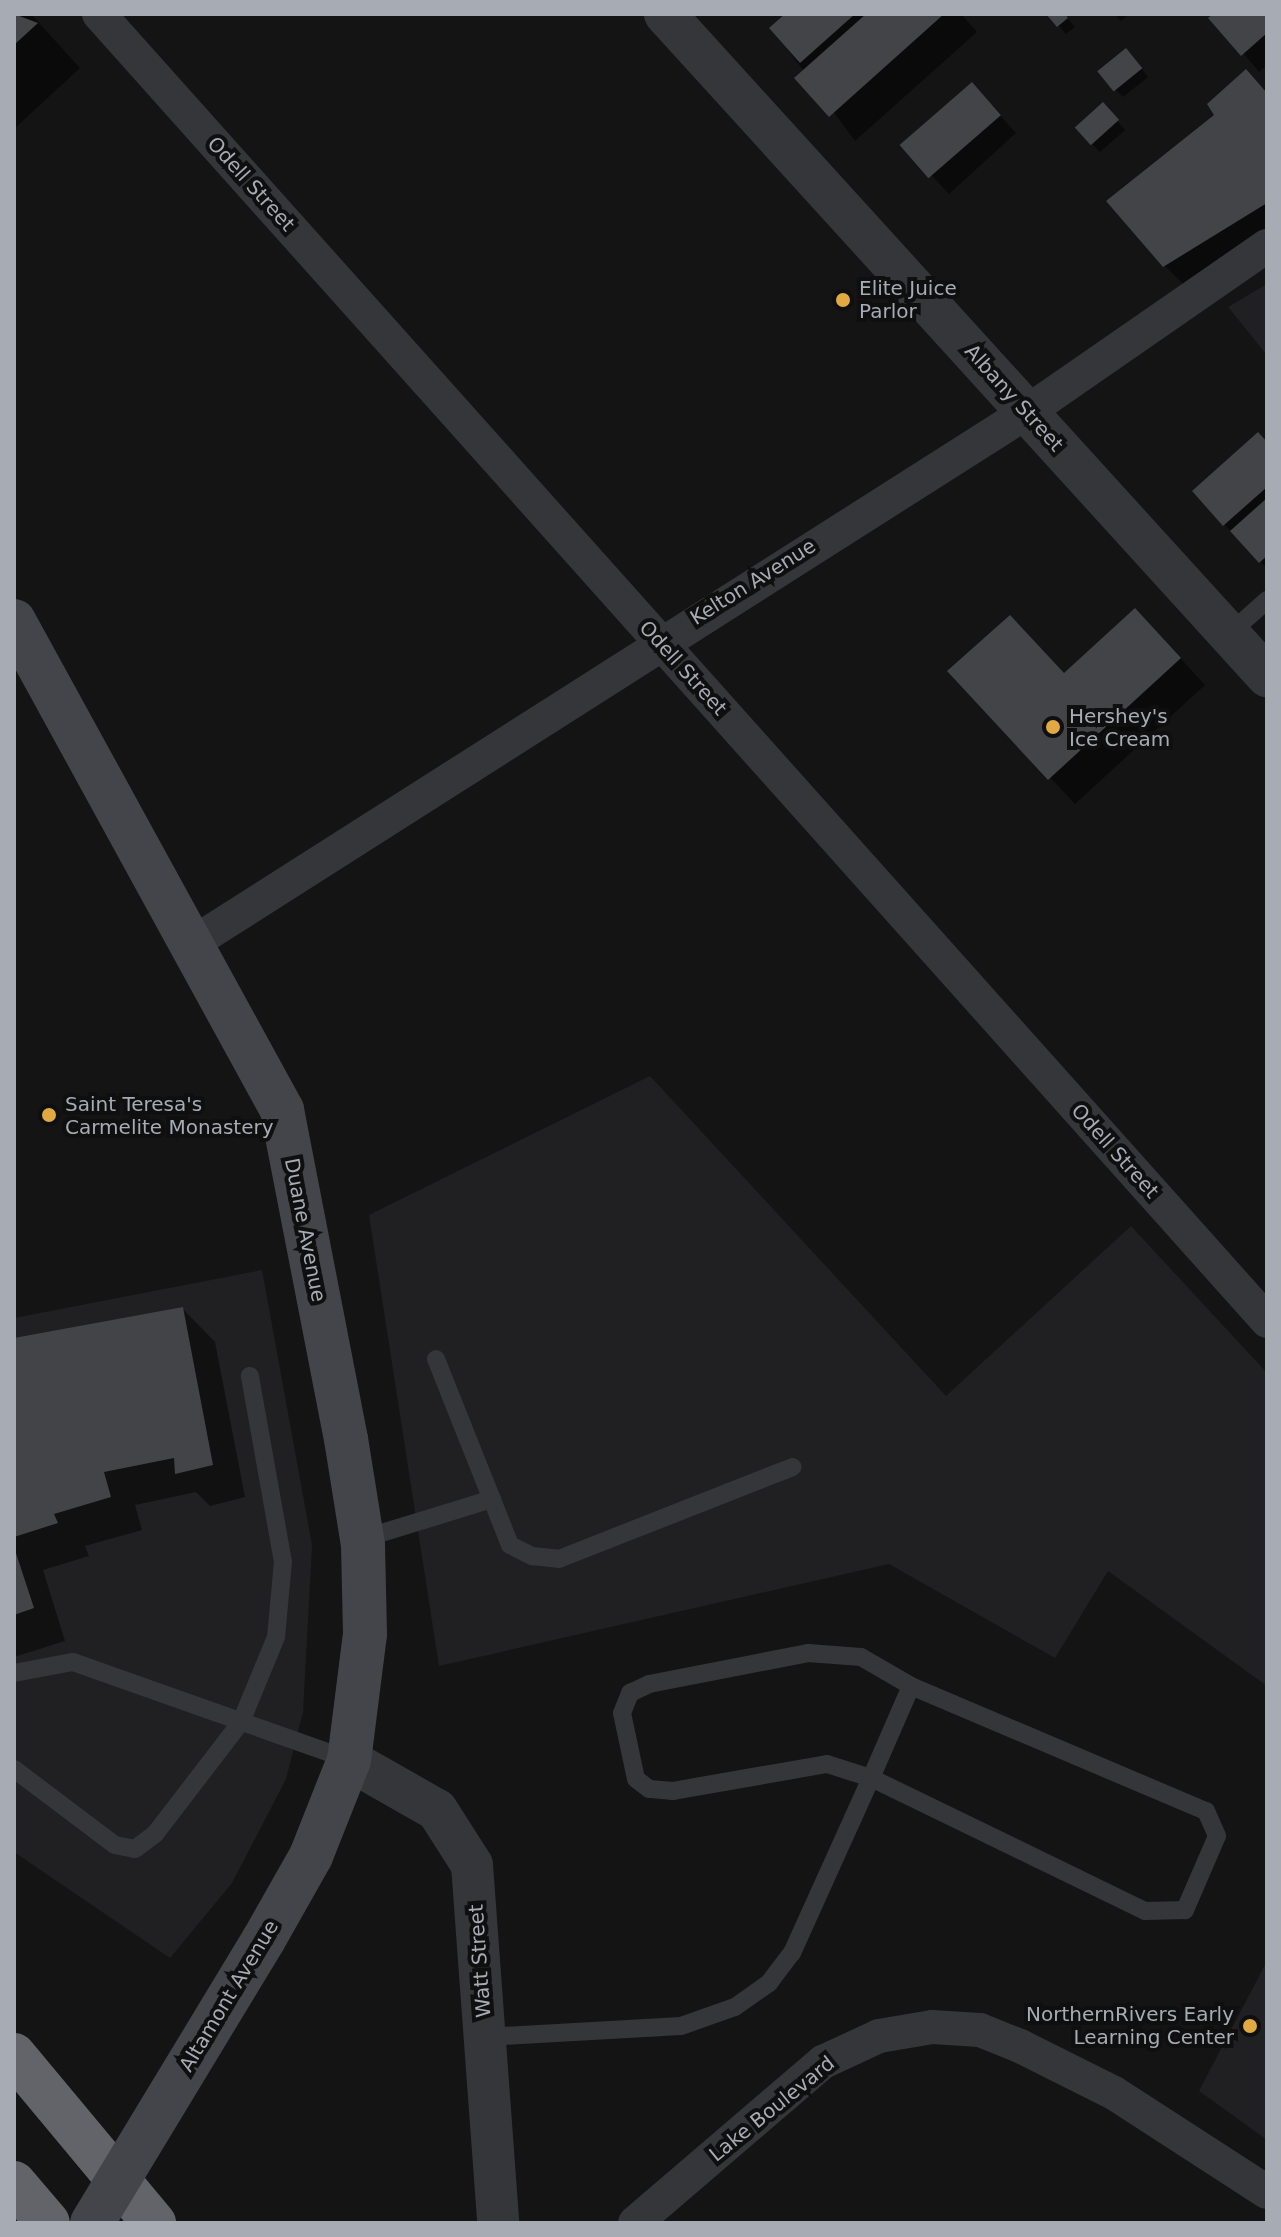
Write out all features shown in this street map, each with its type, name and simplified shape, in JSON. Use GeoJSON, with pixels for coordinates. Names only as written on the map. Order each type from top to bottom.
{"type":"FeatureCollection","features":[{"type":"Feature","properties":{"kind":"highway"},"geometry":{"type":"LineString","coordinates":[[14,2057],[154,2223]]}},
{"type":"Feature","properties":{"kind":"highway"},"geometry":{"type":"LineString","coordinates":[[14,2183],[48,2223]]}},
{"type":"Feature","properties":{"kind":"main road","name":"Duane Avenue"},"geometry":{"type":"LineString","coordinates":[[14,621],[196,941],[282,1110],[362,1539],[365,1634],[349,1760]]}},
{"type":"Feature","properties":{"kind":"main road","name":"Altamont Avenue"},"geometry":{"type":"LineString","coordinates":[[92,2223],[311,1856],[349,1760]]}},
{"type":"Feature","properties":{"kind":"street","name":"Odell Street"},"geometry":{"type":"LineString","coordinates":[[99,14],[1267,1321]]}},
{"type":"Feature","properties":{"kind":"street","name":"Albany Street"},"geometry":{"type":"LineString","coordinates":[[665,14],[1267,676]]}},
{"type":"Feature","properties":{"kind":"street","name":"Kelton Avenue"},"geometry":{"type":"LineString","coordinates":[[196,941],[658,640],[1027,412],[1265,252]]}},
{"type":"Feature","properties":{"kind":"street","name":"Watt Street"},"geometry":{"type":"LineString","coordinates":[[349,1760],[437,1810],[472,1865],[498,2223]]}},
{"type":"Feature","properties":{"kind":"street","name":"Lake Boulevard"},"geometry":{"type":"LineString","coordinates":[[635,2223],[823,2062],[879,2036],[932,2027],[980,2030],[1020,2046],[1114,2093],[1267,2192]]}},
{"type":"Feature","properties":{"kind":"lane"},"geometry":{"type":"LineString","coordinates":[[1229,634],[1267,600]]}},
{"type":"Feature","properties":{"kind":"lane"},"geometry":{"type":"LineString","coordinates":[[436,1359],[510,1545],[559,1559],[792,1467]]}},
{"type":"Feature","properties":{"kind":"lane"},"geometry":{"type":"LineString","coordinates":[[14,1769],[115,1845],[135,1849],[155,1834],[241,1722],[276,1637],[283,1562],[250,1376]]}},
{"type":"Feature","properties":{"kind":"lane"},"geometry":{"type":"LineString","coordinates":[[362,1539],[492,1499]]}},
{"type":"Feature","properties":{"kind":"lane"},"geometry":{"type":"LineString","coordinates":[[808,1653],[861,1657],[911,1686],[1206,1811],[1217,1836],[1185,1910],[1145,1911],[871,1778],[827,1764],[649,1789],[636,1779],[622,1713],[630,1693],[649,1684],[808,1653]]}},
{"type":"Feature","properties":{"kind":"lane"},"geometry":{"type":"LineString","coordinates":[[14,1673],[73,1662],[349,1760]]}},
{"type":"Feature","properties":{"kind":"lane"},"geometry":{"type":"LineString","coordinates":[[485,2037],[681,2026],[735,2007],[769,1983],[792,1953],[911,1686]]}},
{"type":"Feature","properties":{"kind":"shaded area"},"geometry":{"type":"Polygon","coordinates":[[[1267,284],[1267,355],[1228,307],[1267,284]]]}},
{"type":"Feature","properties":{"kind":"shaded area"},"geometry":{"type":"Polygon","coordinates":[[[650,1076],[946,1396],[1131,1226],[1267,1373],[1267,1686],[1108,1571],[1055,1658],[889,1564],[439,1666],[369,1215],[650,1076]]]}},
{"type":"Feature","properties":{"kind":"shaded area"},"geometry":{"type":"Polygon","coordinates":[[[262,1270],[312,1545],[303,1712],[286,1779],[232,1883],[170,1958],[14,1852],[14,1318],[262,1270]]]}},
{"type":"Feature","properties":{"kind":"shaded area","name":"NorthernRivers Early Learning Center"},"geometry":{"type":"Polygon","coordinates":[[[1267,1961],[1267,2140],[1199,2091],[1267,1961]]]}},
{"type":"Feature","properties":{"kind":"building"},"geometry":{"type":"Polygon","coordinates":[[[14,14],[38,23],[14,45],[14,14]]]}},
{"type":"Feature","properties":{"kind":"building"},"geometry":{"type":"Polygon","coordinates":[[[785,14],[855,14],[800,63],[769,28],[785,14]]]}},
{"type":"Feature","properties":{"kind":"building"},"geometry":{"type":"Polygon","coordinates":[[[866,14],[944,14],[829,117],[794,78],[866,14]]]}},
{"type":"Feature","properties":{"kind":"building"},"geometry":{"type":"Polygon","coordinates":[[[1046,14],[1065,14],[1068,18],[1057,27],[1046,14]]]}},
{"type":"Feature","properties":{"kind":"building"},"geometry":{"type":"Polygon","coordinates":[[[1213,14],[1267,14],[1267,33],[1241,56],[1208,18],[1213,14]]]}},
{"type":"Feature","properties":{"kind":"building"},"geometry":{"type":"Polygon","coordinates":[[[1126,48],[1142,68],[1114,91],[1097,71],[1126,48]]]}},
{"type":"Feature","properties":{"kind":"building"},"geometry":{"type":"Polygon","coordinates":[[[1246,69],[1267,93],[1267,203],[1163,267],[1106,201],[1214,115],[1207,104],[1246,69]]]}},
{"type":"Feature","properties":{"kind":"building"},"geometry":{"type":"Polygon","coordinates":[[[972,82],[1001,115],[928,178],[900,145],[972,82]]]}},
{"type":"Feature","properties":{"kind":"building"},"geometry":{"type":"Polygon","coordinates":[[[1103,102],[1119,120],[1091,145],[1075,127],[1103,102]]]}},
{"type":"Feature","properties":{"kind":"building"},"geometry":{"type":"Polygon","coordinates":[[[1258,432],[1267,442],[1267,487],[1223,526],[1192,491],[1258,432]]]}},
{"type":"Feature","properties":{"kind":"building"},"geometry":{"type":"Polygon","coordinates":[[[1267,498],[1267,556],[1259,563],[1230,531],[1267,498]]]}},
{"type":"Feature","properties":{"kind":"building","name":"Hershey's Ice Cream"},"geometry":{"type":"Polygon","coordinates":[[[1135,608],[1181,658],[1048,780],[947,671],[1010,615],[1064,673],[1135,608]]]}},
{"type":"Feature","properties":{"kind":"building"},"geometry":{"type":"Polygon","coordinates":[[[183,1307],[213,1465],[175,1474],[174,1458],[104,1472],[111,1497],[54,1514],[58,1523],[14,1537],[14,1338],[183,1307]]]}},
{"type":"Feature","properties":{"kind":"building"},"geometry":{"type":"Polygon","coordinates":[[[14,1547],[34,1608],[14,1615],[14,1547]]]}},
{"type":"Feature","properties":{"kind":"place","name":"Elite Juice Parlor"},"geometry":{"type":"Point","coordinates":[843,300]}},
{"type":"Feature","properties":{"kind":"place","name":"Hershey's Ice Cream"},"geometry":{"type":"Point","coordinates":[1053,727]}},
{"type":"Feature","properties":{"kind":"place","name":"Saint Teresa's Carmelite Monastery"},"geometry":{"type":"Point","coordinates":[49,1115]}},
{"type":"Feature","properties":{"kind":"place","name":"NorthernRivers Early Learning Center"},"geometry":{"type":"Point","coordinates":[1250,2026]}}]}
